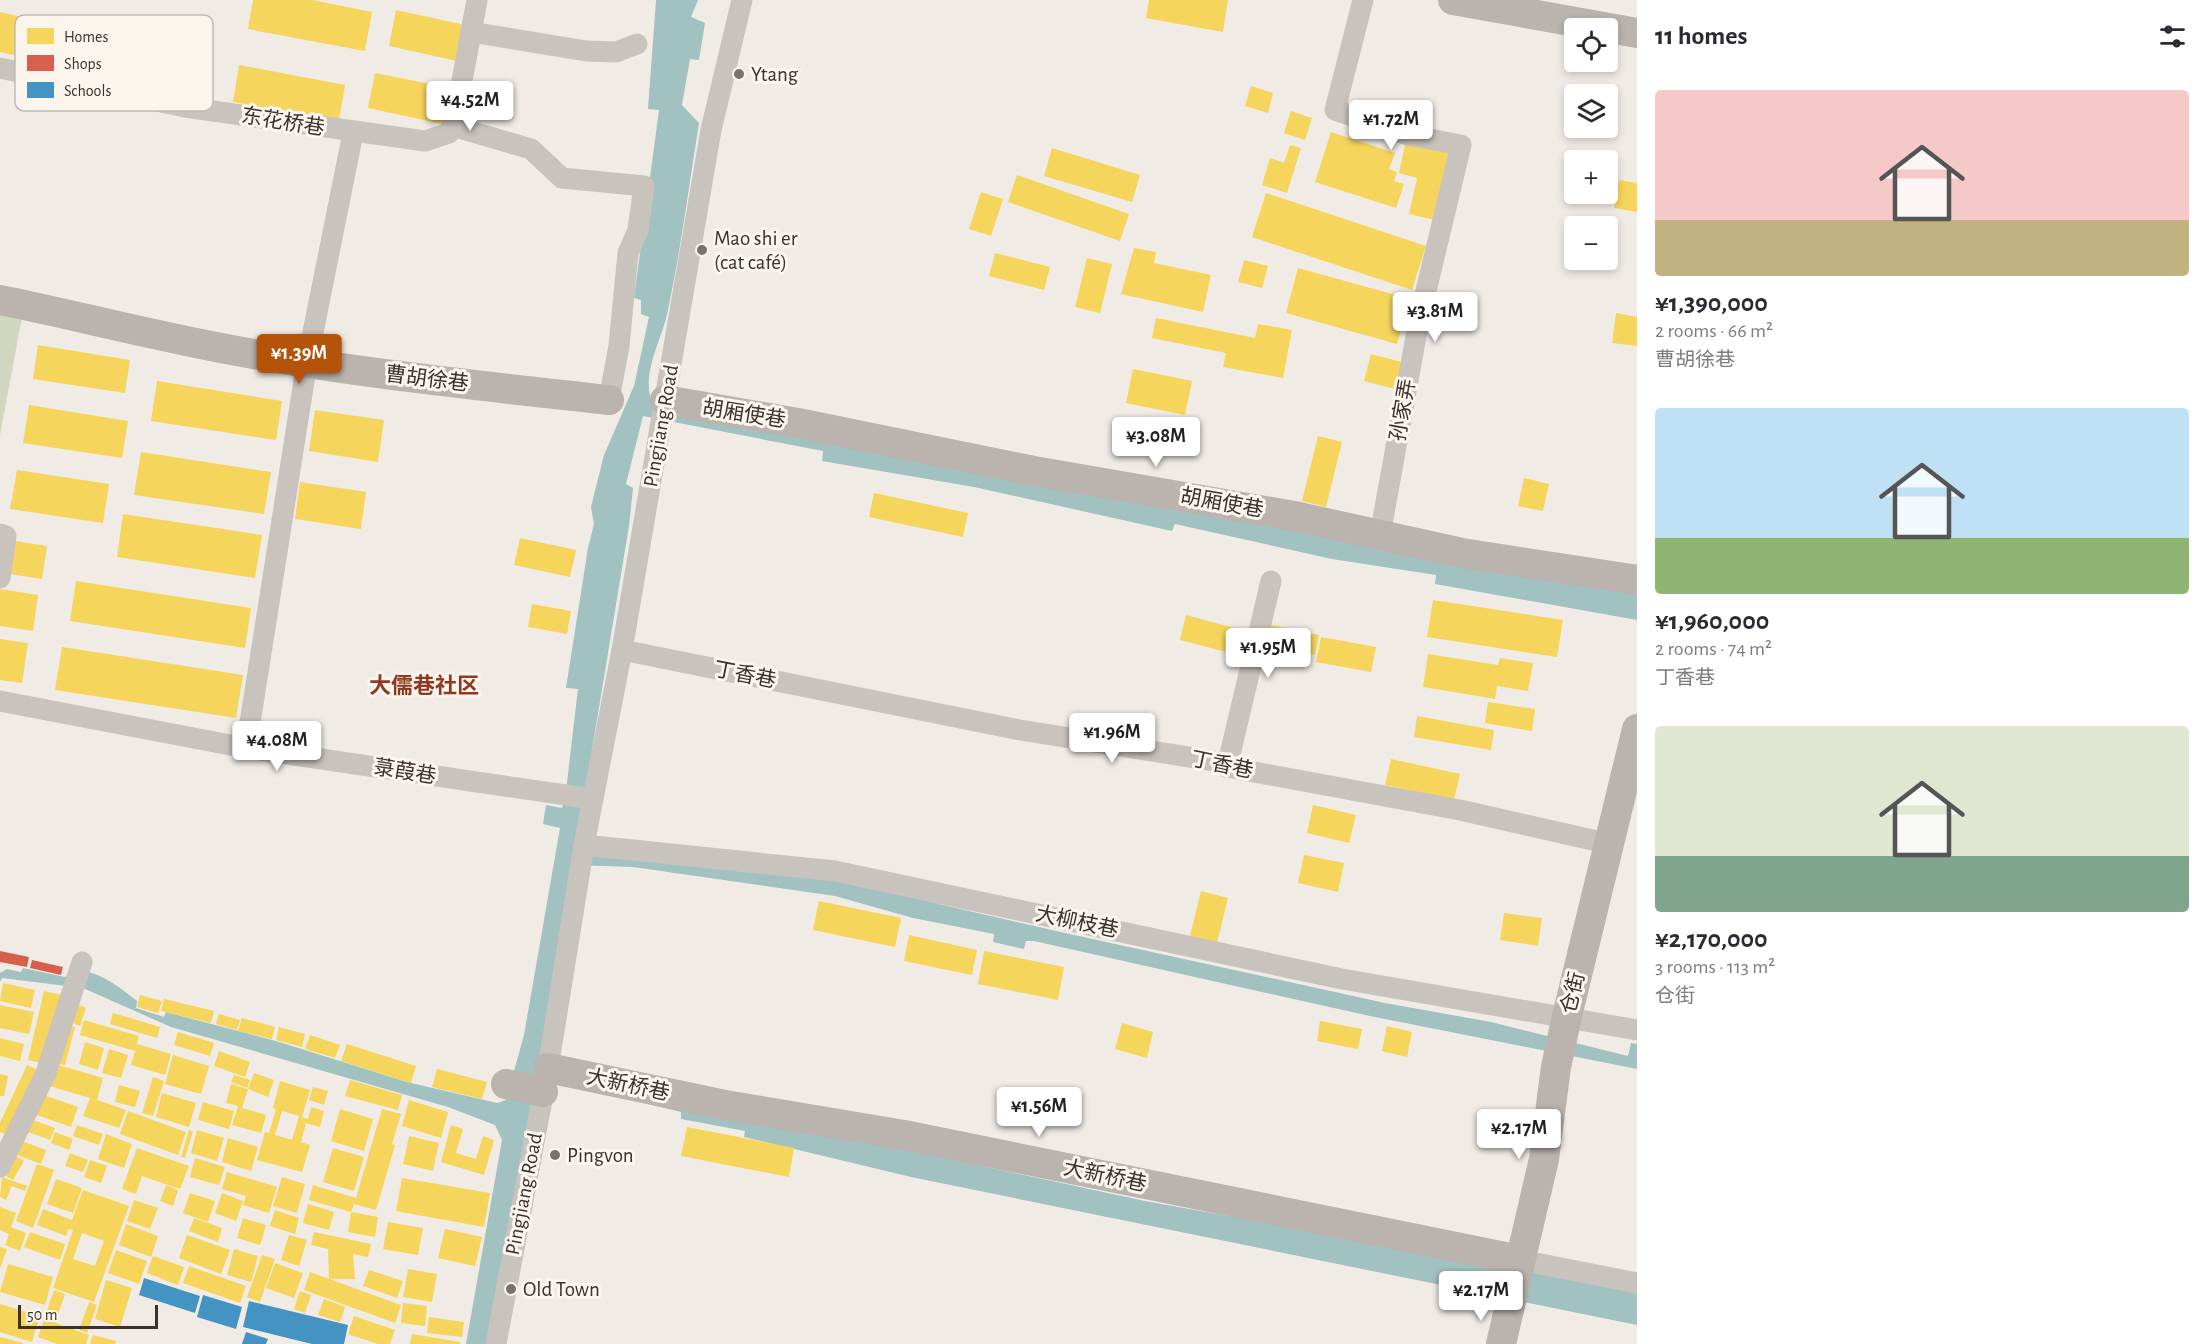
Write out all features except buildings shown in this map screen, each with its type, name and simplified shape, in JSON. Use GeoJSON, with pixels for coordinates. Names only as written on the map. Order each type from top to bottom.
{"type":"FeatureCollection","features":[{"type":"Feature","properties":{"kind":"street"},"geometry":{"type":"LineString","coordinates":[[477,0],[452,126],[531,148],[562,178],[644,186],[638,230],[628,253],[619,346],[609,400]]}},
{"type":"Feature","properties":{"kind":"street","name":"Pingjiang Road"},"geometry":{"type":"LineString","coordinates":[[496,1344],[583,855],[590,799],[622,650],[711,130],[742,0]]}},
{"type":"Feature","properties":{"kind":"street","name":"孙家弄"},"geometry":{"type":"LineString","coordinates":[[1363,0],[1335,110],[1408,135],[1461,145],[1419,320],[1380,535]]}},
{"type":"Feature","properties":{"kind":"street"},"geometry":{"type":"LineString","coordinates":[[1453,0],[1637,33]]}},
{"type":"Feature","properties":{"kind":"street"},"geometry":{"type":"LineString","coordinates":[[471,32],[586,51],[616,52],[637,44]]}},
{"type":"Feature","properties":{"kind":"street","name":"东花桥巷"},"geometry":{"type":"LineString","coordinates":[[0,68],[15,71]]}},
{"type":"Feature","properties":{"kind":"street","name":"东花桥巷"},"geometry":{"type":"LineString","coordinates":[[211,111],[353,133],[425,141],[449,133],[452,126]]}},
{"type":"Feature","properties":{"kind":"street"},"geometry":{"type":"LineString","coordinates":[[246,748],[307,362],[353,133]]}},
{"type":"Feature","properties":{"kind":"street","name":"曹胡徐巷"},"geometry":{"type":"LineString","coordinates":[[0,300],[105,321],[177,339],[391,376],[609,400]]}},
{"type":"Feature","properties":{"kind":"street","name":"胡厢使巷"},"geometry":{"type":"LineString","coordinates":[[664,406],[798,423],[1034,471],[1294,516],[1462,553],[1637,580]]}},
{"type":"Feature","properties":{"kind":"street"},"geometry":{"type":"LineString","coordinates":[[0,534],[6,536],[0,578]]}},
{"type":"Feature","properties":{"kind":"street"},"geometry":{"type":"LineString","coordinates":[[1227,767],[1271,581]]}},
{"type":"Feature","properties":{"kind":"street","name":"丁香巷"},"geometry":{"type":"LineString","coordinates":[[622,650],[1020,730],[1214,761],[1227,767],[1460,810],[1610,844]]}},
{"type":"Feature","properties":{"kind":"street","name":"菉葭巷"},"geometry":{"type":"LineString","coordinates":[[0,701],[246,748],[590,799]]}},
{"type":"Feature","properties":{"kind":"street","name":"仓街"},"geometry":{"type":"LineString","coordinates":[[1501,1344],[1544,1159],[1556,1067],[1567,1016],[1637,729]]}},
{"type":"Feature","properties":{"kind":"street","name":"大柳枝巷"},"geometry":{"type":"LineString","coordinates":[[583,855],[835,871],[1342,979],[1567,1016],[1637,1030]]}},
{"type":"Feature","properties":{"kind":"street"},"geometry":{"type":"LineString","coordinates":[[0,1167],[46,1073],[79,973]]}},
{"type":"Feature","properties":{"kind":"street","name":"大新桥巷"},"geometry":{"type":"LineString","coordinates":[[506,1084],[544,1081],[725,1105],[904,1135],[1520,1263]]}},
{"type":"Feature","properties":{"kind":"street"},"geometry":{"type":"LineString","coordinates":[[1520,1263],[1637,1282]]}},
{"type":"Feature","properties":{"kind":"green space"},"geometry":{"type":"Polygon","coordinates":[[[0,313],[22,317],[0,435],[0,313]]]}},
{"type":"Feature","properties":{"kind":"water"},"geometry":{"type":"Polygon","coordinates":[[[656,0],[698,0],[691,17],[705,23],[699,60],[690,59],[682,105],[699,123],[673,287],[651,365],[649,388],[651,399],[1637,592],[1637,620],[1435,584],[1436,575],[1332,559],[1175,524],[1172,531],[974,487],[822,461],[823,451],[643,416],[626,484],[633,488],[629,526],[575,853],[860,882],[939,904],[1065,933],[1385,1003],[1491,1022],[1628,1056],[1631,1043],[1637,1044],[1637,1069],[1370,1016],[1034,941],[1026,941],[1024,949],[993,942],[994,934],[913,918],[835,896],[633,867],[574,865],[539,1071],[1145,1201],[1637,1289],[1637,1325],[911,1177],[744,1137],[745,1131],[681,1119],[681,1112],[539,1077],[487,1344],[466,1344],[502,1140],[495,1125],[448,1107],[171,1027],[83,988],[2,978],[0,982],[0,973],[7,969],[21,972],[23,968],[65,977],[76,970],[85,971],[123,990],[137,1001],[136,1008],[164,1017],[166,1012],[276,1041],[407,1082],[497,1103],[506,1100],[524,1035],[560,828],[543,824],[546,805],[562,808],[565,799],[578,689],[566,688],[588,548],[594,524],[591,507],[604,455],[634,386],[649,317],[641,314],[641,300],[634,298],[659,110],[648,109],[656,0]]]}},
{"type":"Feature","properties":{"kind":"place","name":"Ytang"},"geometry":{"type":"Point","coordinates":[739,74]}},
{"type":"Feature","properties":{"kind":"place","name":"Mao shi er (cat café)"},"geometry":{"type":"Point","coordinates":[702,250]}},
{"type":"Feature","properties":{"kind":"place","name":"Pingvon"},"geometry":{"type":"Point","coordinates":[555,1155]}},
{"type":"Feature","properties":{"kind":"place","name":"Old Town"},"geometry":{"type":"Point","coordinates":[511,1289]}},
{"type":"Feature","properties":{"kind":"district","name":"大儒巷社区"},"geometry":{"type":"Point","coordinates":[424,686]}}]}
